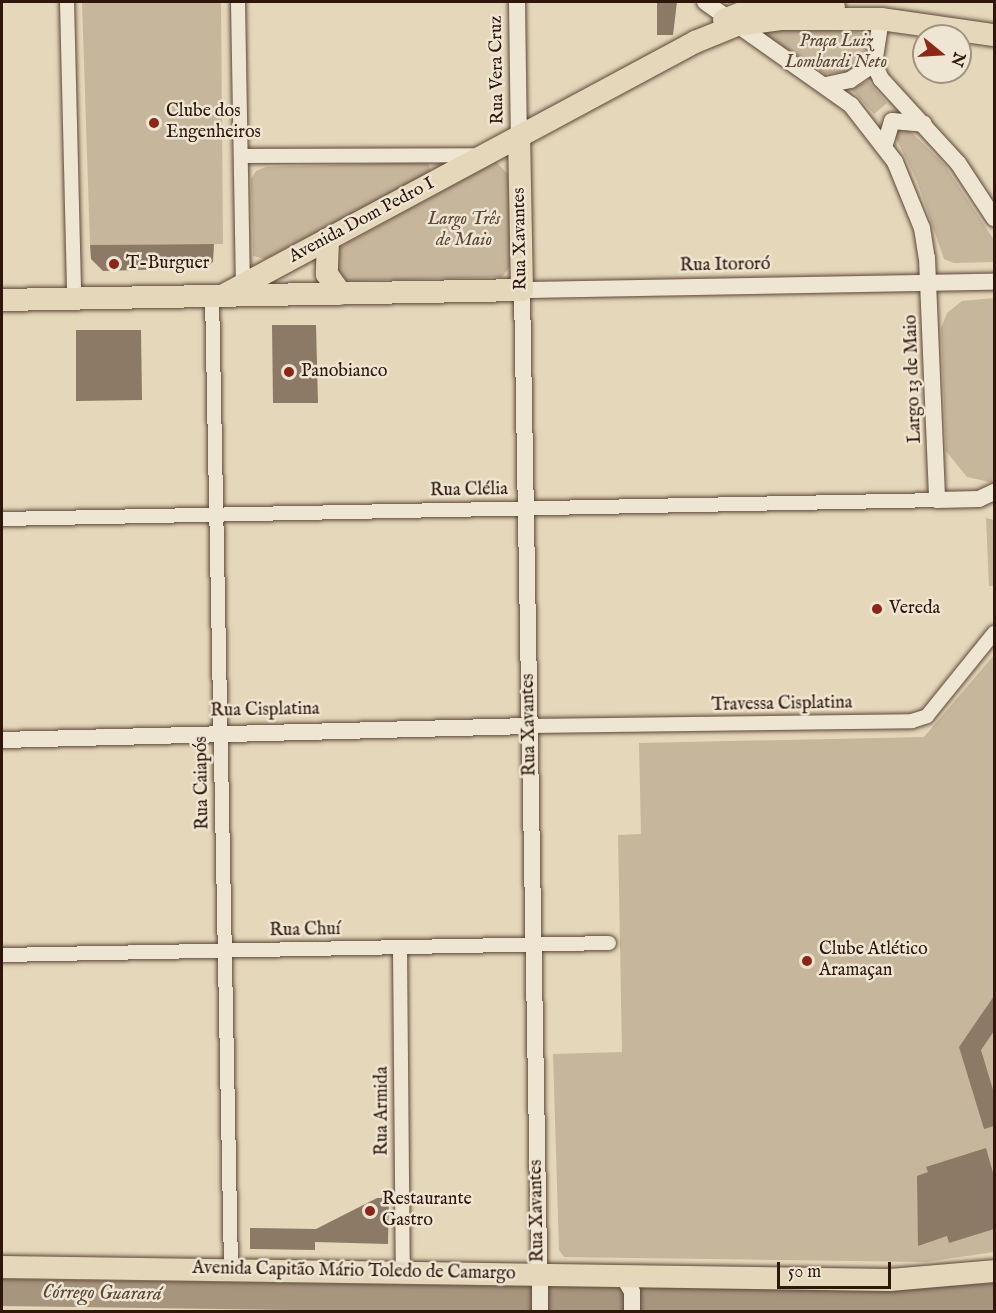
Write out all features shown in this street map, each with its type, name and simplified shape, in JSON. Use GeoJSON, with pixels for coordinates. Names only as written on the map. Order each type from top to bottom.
{"type":"FeatureCollection","features":[{"type":"Feature","properties":{"kind":"main road","name":"Avenida Dom Pedro I"},"geometry":{"type":"LineString","coordinates":[[2,300],[231,292],[696,42],[764,2],[815,2],[881,19],[994,35]]}},
{"type":"Feature","properties":{"kind":"main road","name":"Avenida Dom Pedro I"},"geometry":{"type":"LineString","coordinates":[[732,21],[881,19]]}},
{"type":"Feature","properties":{"kind":"main road","name":"Rua Xavantes"},"geometry":{"type":"LineString","coordinates":[[519,138],[522,290]]}},
{"type":"Feature","properties":{"kind":"main road"},"geometry":{"type":"LineString","coordinates":[[328,239],[327,274],[341,294]]}},
{"type":"Feature","properties":{"kind":"main road"},"geometry":{"type":"LineString","coordinates":[[231,292],[341,294],[522,290]]}},
{"type":"Feature","properties":{"kind":"main road","name":"Avenida Capitão Mário Toledo de Camargo"},"geometry":{"type":"LineString","coordinates":[[2,1267],[403,1273],[539,1283],[628,1285],[890,1280],[994,1272]]}},
{"type":"Feature","properties":{"kind":"street"},"geometry":{"type":"LineString","coordinates":[[67,2],[74,297]]}},
{"type":"Feature","properties":{"kind":"street","name":"Rua Caiapós"},"geometry":{"type":"LineString","coordinates":[[231,1270],[216,514],[240,156],[238,2]]}},
{"type":"Feature","properties":{"kind":"street","name":"Rua Vera Cruz"},"geometry":{"type":"LineString","coordinates":[[517,2],[519,138]]}},
{"type":"Feature","properties":{"kind":"street","name":"Largo 13 de Maio"},"geometry":{"type":"LineString","coordinates":[[705,2],[826,85],[864,116],[885,144],[922,228],[930,281],[937,500]]}},
{"type":"Feature","properties":{"kind":"street"},"geometry":{"type":"LineString","coordinates":[[881,19],[874,64],[880,79],[924,124],[970,179],[994,218]]}},
{"type":"Feature","properties":{"kind":"street"},"geometry":{"type":"LineString","coordinates":[[826,85],[850,80],[874,64]]}},
{"type":"Feature","properties":{"kind":"street"},"geometry":{"type":"LineString","coordinates":[[885,144],[892,122],[924,124]]}},
{"type":"Feature","properties":{"kind":"street"},"geometry":{"type":"LineString","coordinates":[[240,156],[484,156]]}},
{"type":"Feature","properties":{"kind":"street"},"geometry":{"type":"LineString","coordinates":[[930,281],[994,282]]}},
{"type":"Feature","properties":{"kind":"street","name":"Rua Itororó"},"geometry":{"type":"LineString","coordinates":[[522,290],[930,281]]}},
{"type":"Feature","properties":{"kind":"street","name":"Rua Xavantes"},"geometry":{"type":"LineString","coordinates":[[522,290],[540,1310]]}},
{"type":"Feature","properties":{"kind":"street"},"geometry":{"type":"LineString","coordinates":[[937,500],[989,498]]}},
{"type":"Feature","properties":{"kind":"street","name":"Rua Clélia"},"geometry":{"type":"LineString","coordinates":[[2,519],[937,500]]}},
{"type":"Feature","properties":{"kind":"street","name":"Travessa Cisplatina"},"geometry":{"type":"LineString","coordinates":[[530,726],[912,721],[927,716],[994,633]]}},
{"type":"Feature","properties":{"kind":"street","name":"Rua Cisplatina"},"geometry":{"type":"LineString","coordinates":[[2,740],[220,731],[530,726]]}},
{"type":"Feature","properties":{"kind":"street","name":"Rua Chuí"},"geometry":{"type":"LineString","coordinates":[[2,955],[609,943]]}},
{"type":"Feature","properties":{"kind":"street","name":"Rua Armida"},"geometry":{"type":"LineString","coordinates":[[400,948],[403,1273]]}},
{"type":"Feature","properties":{"kind":"street"},"geometry":{"type":"LineString","coordinates":[[628,1285],[632,1311]]}},
{"type":"Feature","properties":{"kind":"green space","name":"Clube dos Engenheiros"},"geometry":{"type":"Polygon","coordinates":[[[82,2],[221,2],[223,244],[90,245],[82,2]]]}},
{"type":"Feature","properties":{"kind":"green space","name":"Praça Luiz Lombardi Neto"},"geometry":{"type":"Polygon","coordinates":[[[799,26],[870,34],[865,59],[855,71],[825,74],[757,30],[799,26]]]}},
{"type":"Feature","properties":{"kind":"green space"},"geometry":{"type":"Polygon","coordinates":[[[868,81],[887,103],[874,114],[851,89],[868,81]]]}},
{"type":"Feature","properties":{"kind":"green space"},"geometry":{"type":"Polygon","coordinates":[[[896,128],[908,129],[944,164],[994,240],[993,262],[954,263],[944,259],[917,181],[894,134],[896,128]]]}},
{"type":"Feature","properties":{"kind":"green space","name":"Largo Três de Maio"},"geometry":{"type":"Polygon","coordinates":[[[428,162],[431,172],[265,259],[253,256],[251,179],[256,171],[266,167],[428,162]]]}},
{"type":"Feature","properties":{"kind":"green space","name":"Largo Três de Maio"},"geometry":{"type":"Polygon","coordinates":[[[496,162],[508,174],[510,267],[502,277],[347,281],[333,266],[340,247],[496,162]]]}},
{"type":"Feature","properties":{"kind":"green space"},"geometry":{"type":"Polygon","coordinates":[[[994,298],[994,483],[967,477],[946,451],[941,328],[947,313],[962,301],[994,298]]]}},
{"type":"Feature","properties":{"kind":"green space"},"geometry":{"type":"Polygon","coordinates":[[[986,518],[994,520],[994,586],[989,586],[986,518]]]}},
{"type":"Feature","properties":{"kind":"green space","name":"Clube Atlético Aramaçan"},"geometry":{"type":"Polygon","coordinates":[[[994,655],[994,1252],[926,1262],[564,1257],[559,1250],[553,1054],[622,1052],[618,835],[641,834],[639,743],[924,737],[994,655]]]}},
{"type":"Feature","properties":{"kind":"building"},"geometry":{"type":"Polygon","coordinates":[[[657,2],[677,2],[673,35],[657,35],[657,2]]]}},
{"type":"Feature","properties":{"kind":"building"},"geometry":{"type":"Polygon","coordinates":[[[214,244],[213,262],[203,268],[103,271],[91,259],[90,245],[214,244]]]}},
{"type":"Feature","properties":{"kind":"building"},"geometry":{"type":"Polygon","coordinates":[[[272,325],[316,325],[318,403],[273,403],[272,325]]]}},
{"type":"Feature","properties":{"kind":"building"},"geometry":{"type":"Polygon","coordinates":[[[76,330],[141,330],[142,400],[76,401],[76,330]]]}},
{"type":"Feature","properties":{"kind":"building"},"geometry":{"type":"Polygon","coordinates":[[[994,996],[994,1031],[981,1050],[994,1093],[994,1126],[984,1129],[959,1047],[994,996]]]}},
{"type":"Feature","properties":{"kind":"building"},"geometry":{"type":"Polygon","coordinates":[[[986,1148],[994,1176],[994,1229],[949,1243],[947,1236],[918,1246],[917,1176],[928,1172],[926,1167],[986,1148]]]}},
{"type":"Feature","properties":{"kind":"building","name":"Restaurante Gastro"},"geometry":{"type":"Polygon","coordinates":[[[377,1198],[389,1198],[388,1244],[315,1242],[315,1250],[250,1249],[250,1228],[316,1229],[377,1198]]]}},
{"type":"Feature","properties":{"kind":"waterway","name":"Córrego Guarará"},"geometry":{"type":"LineString","coordinates":[[2,1292],[882,1304],[994,1296]]}},
{"type":"Feature","properties":{"kind":"place","name":"Clube dos Engenheiros"},"geometry":{"type":"Point","coordinates":[154,123]}},
{"type":"Feature","properties":{"kind":"place","name":"T-Burguer"},"geometry":{"type":"Point","coordinates":[114,264]}},
{"type":"Feature","properties":{"kind":"place","name":"Panobianco"},"geometry":{"type":"Point","coordinates":[289,372]}},
{"type":"Feature","properties":{"kind":"place","name":"Vereda"},"geometry":{"type":"Point","coordinates":[877,609]}},
{"type":"Feature","properties":{"kind":"place","name":"Clube Atlético Aramaçan"},"geometry":{"type":"Point","coordinates":[807,961]}},
{"type":"Feature","properties":{"kind":"place","name":"Restaurante Gastro"},"geometry":{"type":"Point","coordinates":[370,1211]}}]}
